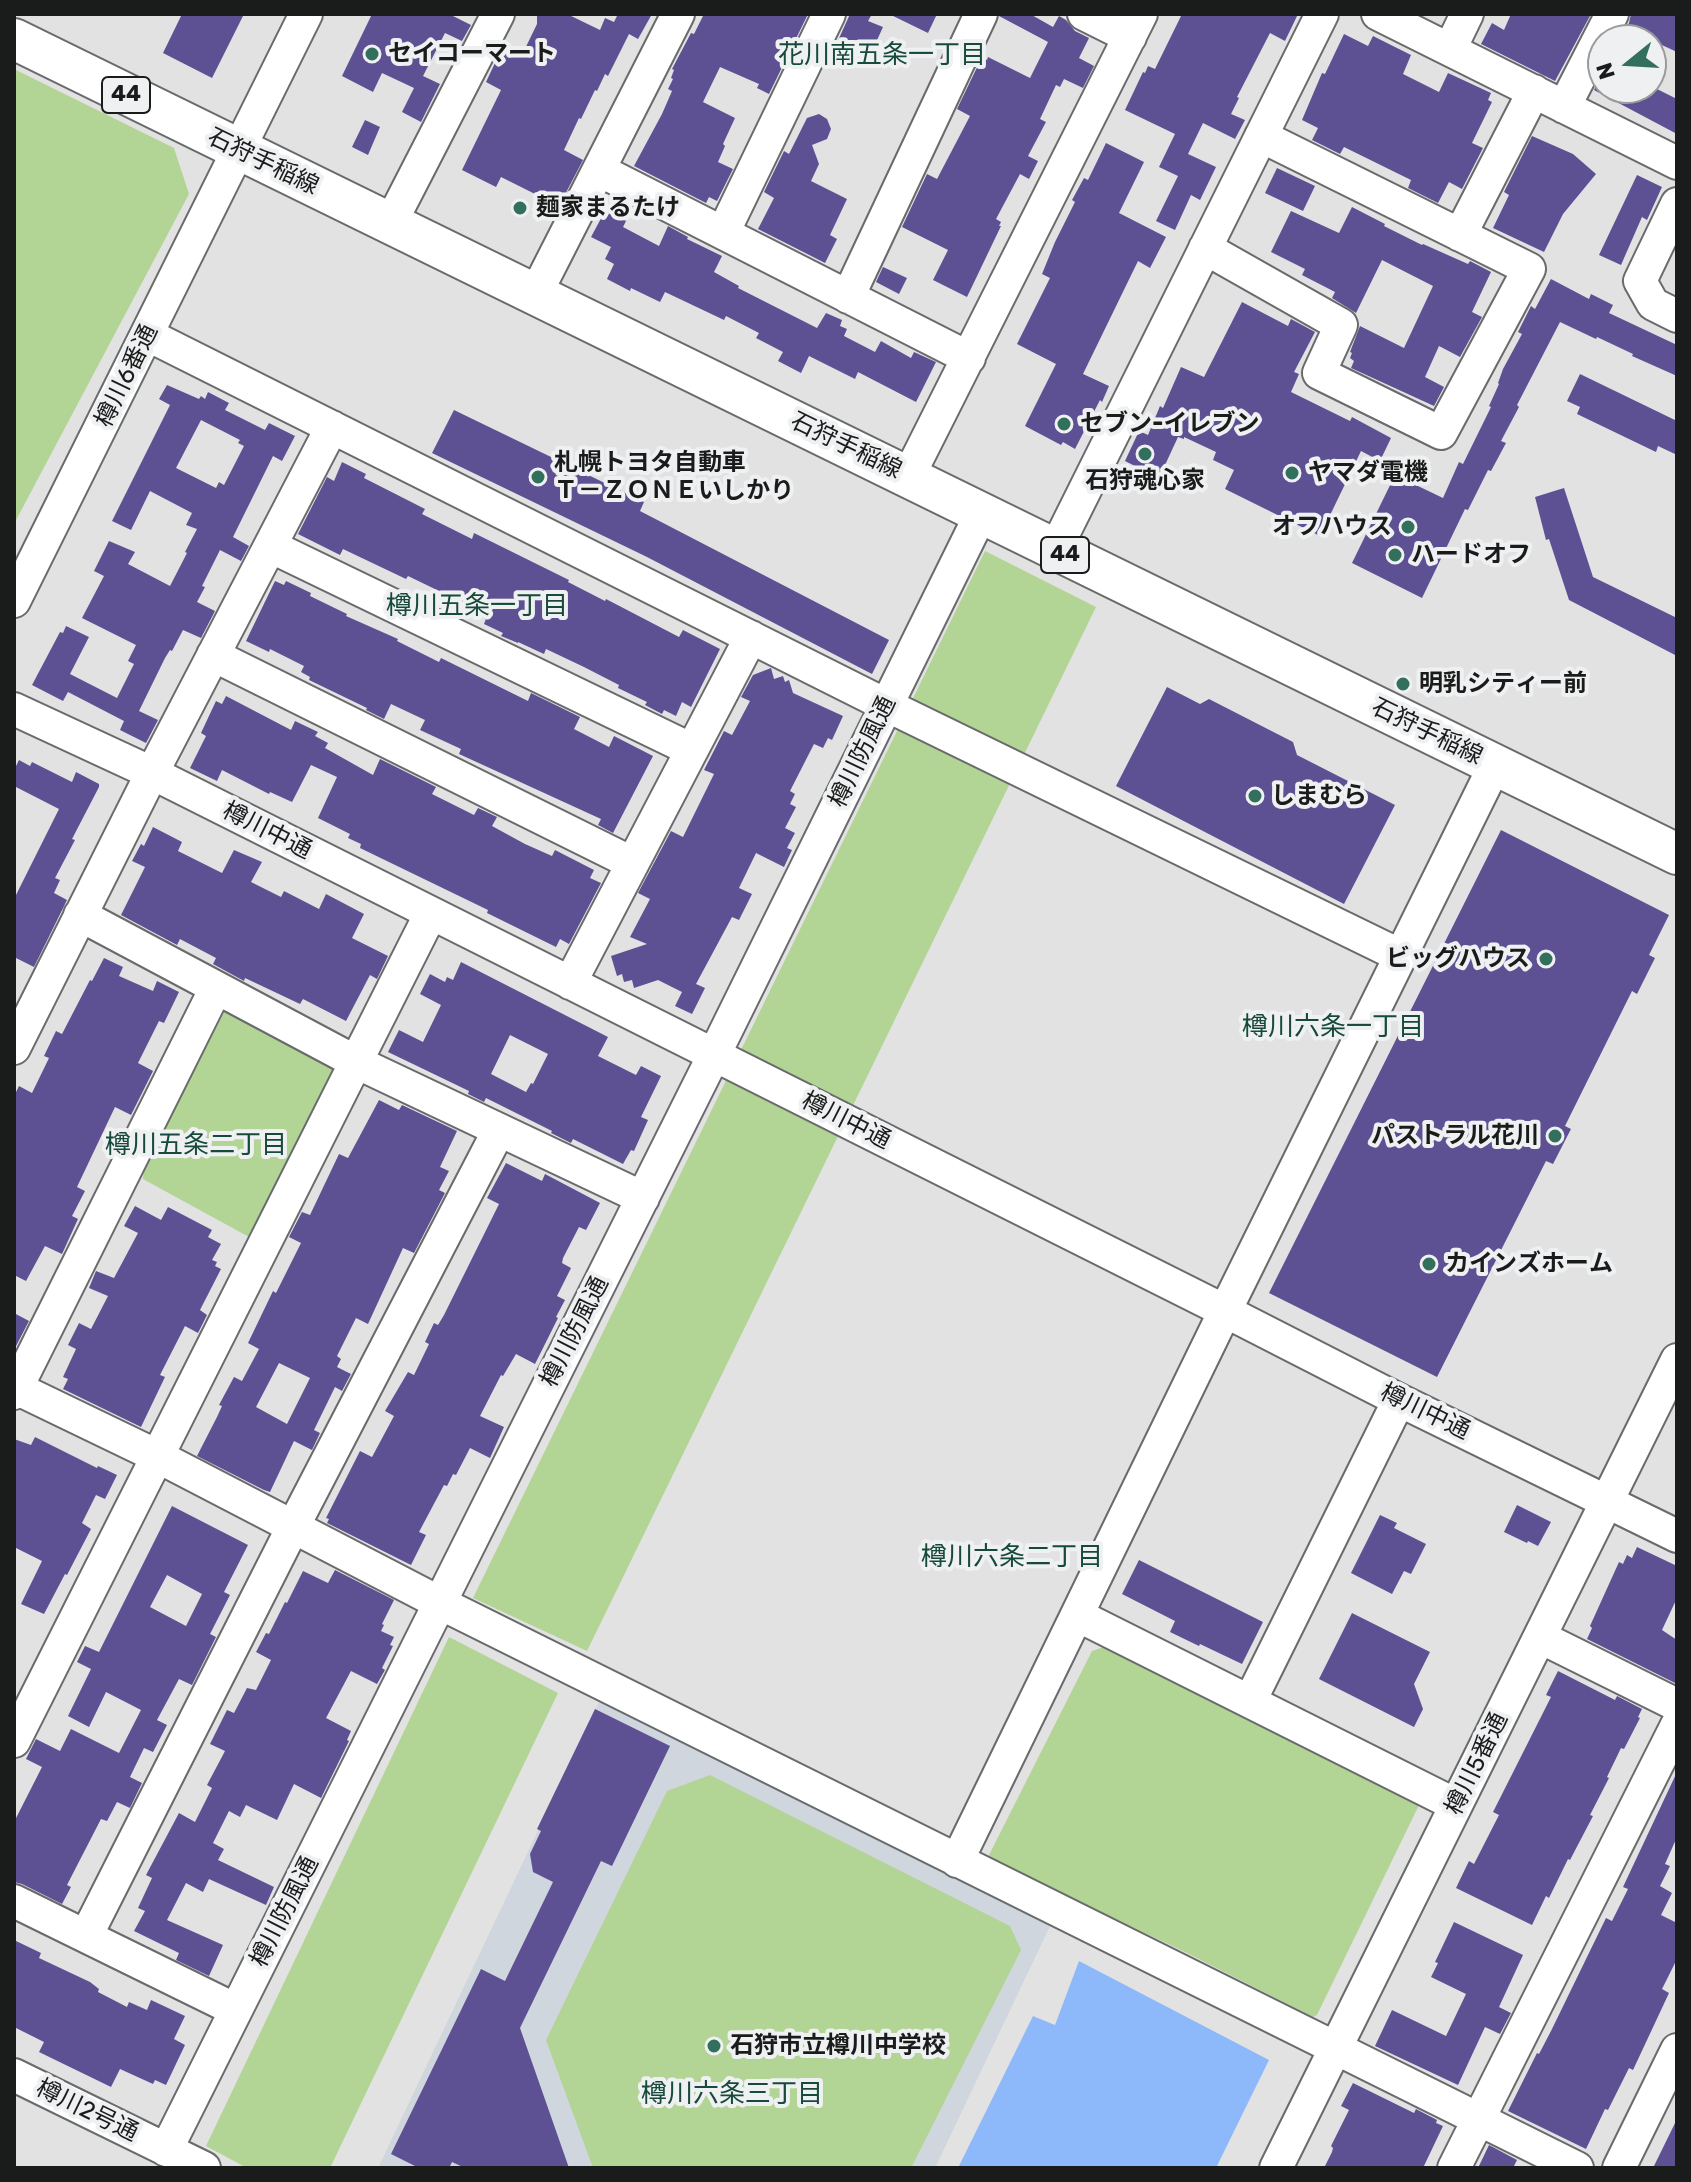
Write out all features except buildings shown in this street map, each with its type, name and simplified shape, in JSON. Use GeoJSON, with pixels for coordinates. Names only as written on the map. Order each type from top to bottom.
{"type":"FeatureCollection","features":[{"type":"Feature","properties":{"kind":"main road","name":"石狩手稲線"},"geometry":{"type":"LineString","coordinates":[[14,39],[1677,854]]}},
{"type":"Feature","properties":{"kind":"street","name":"樽川6番通"},"geometry":{"type":"LineString","coordinates":[[14,601],[306,14]]}},
{"type":"Feature","properties":{"kind":"street"},"geometry":{"type":"LineString","coordinates":[[390,224],[498,14]]}},
{"type":"Feature","properties":{"kind":"street"},"geometry":{"type":"LineString","coordinates":[[535,295],[678,14]]}},
{"type":"Feature","properties":{"kind":"street"},"geometry":{"type":"LineString","coordinates":[[723,233],[829,14]]}},
{"type":"Feature","properties":{"kind":"street"},"geometry":{"type":"LineString","coordinates":[[848,297],[981,14]]}},
{"type":"Feature","properties":{"kind":"street"},"geometry":{"type":"LineString","coordinates":[[908,477],[1136,25],[1084,14]]}},
{"type":"Feature","properties":{"kind":"street"},"geometry":{"type":"LineString","coordinates":[[1055,550],[1322,14]]}},
{"type":"Feature","properties":{"kind":"street"},"geometry":{"type":"LineString","coordinates":[[1378,14],[1677,163]]}},
{"type":"Feature","properties":{"kind":"street"},"geometry":{"type":"LineString","coordinates":[[1450,49],[1467,14]]}},
{"type":"Feature","properties":{"kind":"street"},"geometry":{"type":"LineString","coordinates":[[1564,107],[1612,14]]}},
{"type":"Feature","properties":{"kind":"street"},"geometry":{"type":"LineString","coordinates":[[1460,235],[1534,91]]}},
{"type":"Feature","properties":{"kind":"street"},"geometry":{"type":"LineString","coordinates":[[1205,248],[1341,325],[1319,373],[1441,433],[1529,269],[1261,136]]}},
{"type":"Feature","properties":{"kind":"street"},"geometry":{"type":"LineString","coordinates":[[599,170],[969,358]]}},
{"type":"Feature","properties":{"kind":"street"},"geometry":{"type":"LineString","coordinates":[[1677,204],[1640,281],[1653,304],[1677,316]]}},
{"type":"Feature","properties":{"kind":"street"},"geometry":{"type":"LineString","coordinates":[[148,335],[886,705],[1401,956]]}},
{"type":"Feature","properties":{"kind":"street"},"geometry":{"type":"LineString","coordinates":[[14,1048],[152,773],[332,427]]}},
{"type":"Feature","properties":{"kind":"street","name":"樽川防風通"},"geometry":{"type":"LineString","coordinates":[[166,2150],[643,1198],[981,514]]}},
{"type":"Feature","properties":{"kind":"street"},"geometry":{"type":"LineString","coordinates":[[270,546],[692,750]]}},
{"type":"Feature","properties":{"kind":"street"},"geometry":{"type":"LineString","coordinates":[[570,983],[751,637]]}},
{"type":"Feature","properties":{"kind":"street"},"geometry":{"type":"LineString","coordinates":[[213,655],[632,863]]}},
{"type":"Feature","properties":{"kind":"street","name":"樽川中通"},"geometry":{"type":"LineString","coordinates":[[14,709],[152,773],[1399,1400],[1677,1536]]}},
{"type":"Feature","properties":{"kind":"street"},"geometry":{"type":"LineString","coordinates":[[957,1861],[1495,765]]}},
{"type":"Feature","properties":{"kind":"street"},"geometry":{"type":"LineString","coordinates":[[14,1741],[431,913]]}},
{"type":"Feature","properties":{"kind":"street"},"geometry":{"type":"LineString","coordinates":[[80,915],[356,1062],[643,1198]]}},
{"type":"Feature","properties":{"kind":"street"},"geometry":{"type":"LineString","coordinates":[[216,988],[15,1389],[157,1456],[440,1603],[1577,2168]]}},
{"type":"Feature","properties":{"kind":"street"},"geometry":{"type":"LineString","coordinates":[[86,1936],[499,1130]]}},
{"type":"Feature","properties":{"kind":"street","name":"樽川5番通"},"geometry":{"type":"LineString","coordinates":[[1276,2168],[1677,1360]]}},
{"type":"Feature","properties":{"kind":"street"},"geometry":{"type":"LineString","coordinates":[[1250,1701],[1399,1400]]}},
{"type":"Feature","properties":{"kind":"street"},"geometry":{"type":"LineString","coordinates":[[1077,1615],[1456,1805]]}},
{"type":"Feature","properties":{"kind":"street"},"geometry":{"type":"LineString","coordinates":[[1540,1637],[1677,1705]]}},
{"type":"Feature","properties":{"kind":"street"},"geometry":{"type":"LineString","coordinates":[[1454,2168],[1677,1725]]}},
{"type":"Feature","properties":{"kind":"street"},"geometry":{"type":"LineString","coordinates":[[14,1901],[236,2010]]}},
{"type":"Feature","properties":{"kind":"street"},"geometry":{"type":"LineString","coordinates":[[1619,2168],[1677,2050]]}},
{"type":"Feature","properties":{"kind":"street","name":"樽川2号通"},"geometry":{"type":"LineString","coordinates":[[14,2075],[204,2168]]}},
{"type":"Feature","properties":{"kind":"shaded area","name":"石狩市立樽川中学校"},"geometry":{"type":"Polygon","coordinates":[[[599,1702],[1051,1924],[935,2168],[378,2168],[599,1702]]]}},
{"type":"Feature","properties":{"kind":"green space"},"geometry":{"type":"Polygon","coordinates":[[[14,69],[174,148],[189,194],[14,524],[14,69]]]}},
{"type":"Feature","properties":{"kind":"green space"},"geometry":{"type":"Polygon","coordinates":[[[985,551],[1096,607],[587,1651],[473,1598],[985,551]]]}},
{"type":"Feature","properties":{"kind":"green space"},"geometry":{"type":"Polygon","coordinates":[[[226,1009],[332,1067],[332,1078],[249,1237],[143,1179],[144,1167],[226,1009]]]}},
{"type":"Feature","properties":{"kind":"green space"},"geometry":{"type":"Polygon","coordinates":[[[449,1637],[558,1693],[330,2168],[247,2168],[206,2146],[449,1637]]]}},
{"type":"Feature","properties":{"kind":"green space"},"geometry":{"type":"Polygon","coordinates":[[[1104,1647],[1417,1800],[1419,1805],[1317,2015],[1313,2017],[991,1860],[989,1855],[1092,1651],[1104,1647]]]}},
{"type":"Feature","properties":{"kind":"green space","name":"石狩市立樽川中学校"},"geometry":{"type":"Polygon","coordinates":[[[710,1775],[1010,1926],[1021,1950],[911,2168],[593,2168],[546,2040],[667,1791],[710,1775]]]}},
{"type":"Feature","properties":{"kind":"water"},"geometry":{"type":"Polygon","coordinates":[[[1079,1961],[1269,2060],[1216,2168],[958,2168],[1033,2016],[1055,2025],[1079,1961]]]}},
{"type":"Feature","properties":{"kind":"place","name":"セイコーマート"},"geometry":{"type":"Point","coordinates":[372,54]}},
{"type":"Feature","properties":{"kind":"place","name":"麺家まるたけ"},"geometry":{"type":"Point","coordinates":[520,208]}},
{"type":"Feature","properties":{"kind":"place","name":"セブン-イレブン"},"geometry":{"type":"Point","coordinates":[1064,424]}},
{"type":"Feature","properties":{"kind":"place","name":"石狩魂心家"},"geometry":{"type":"Point","coordinates":[1145,454]}},
{"type":"Feature","properties":{"kind":"place","name":"ヤマダ電機"},"geometry":{"type":"Point","coordinates":[1292,473]}},
{"type":"Feature","properties":{"kind":"place","name":"札幌トヨタ自動車 Ｔ－ＺＯＮＥいしかり"},"geometry":{"type":"Point","coordinates":[538,477]}},
{"type":"Feature","properties":{"kind":"place","name":"オフハウス"},"geometry":{"type":"Point","coordinates":[1408,527]}},
{"type":"Feature","properties":{"kind":"place","name":"ハードオフ"},"geometry":{"type":"Point","coordinates":[1395,555]}},
{"type":"Feature","properties":{"kind":"place","name":"明乳シティー前"},"geometry":{"type":"Point","coordinates":[1403,684]}},
{"type":"Feature","properties":{"kind":"place","name":"しまむら"},"geometry":{"type":"Point","coordinates":[1255,796]}},
{"type":"Feature","properties":{"kind":"place","name":"ビッグハウス"},"geometry":{"type":"Point","coordinates":[1546,959]}},
{"type":"Feature","properties":{"kind":"place","name":"パストラル花川"},"geometry":{"type":"Point","coordinates":[1555,1136]}},
{"type":"Feature","properties":{"kind":"place","name":"カインズホーム"},"geometry":{"type":"Point","coordinates":[1429,1264]}},
{"type":"Feature","properties":{"kind":"place","name":"石狩市立樽川中学校"},"geometry":{"type":"Point","coordinates":[714,2046]}},
{"type":"Feature","properties":{"kind":"district","name":"花川南五条一丁目"},"geometry":{"type":"Point","coordinates":[882,55]}},
{"type":"Feature","properties":{"kind":"district","name":"樽川五条一丁目"},"geometry":{"type":"Point","coordinates":[477,606]}},
{"type":"Feature","properties":{"kind":"district","name":"樽川六条一丁目"},"geometry":{"type":"Point","coordinates":[1333,1027]}},
{"type":"Feature","properties":{"kind":"district","name":"樽川五条二丁目"},"geometry":{"type":"Point","coordinates":[196,1145]}},
{"type":"Feature","properties":{"kind":"district","name":"樽川六条二丁目"},"geometry":{"type":"Point","coordinates":[1012,1557]}},
{"type":"Feature","properties":{"kind":"district","name":"樽川六条三丁目"},"geometry":{"type":"Point","coordinates":[732,2094]}}]}
